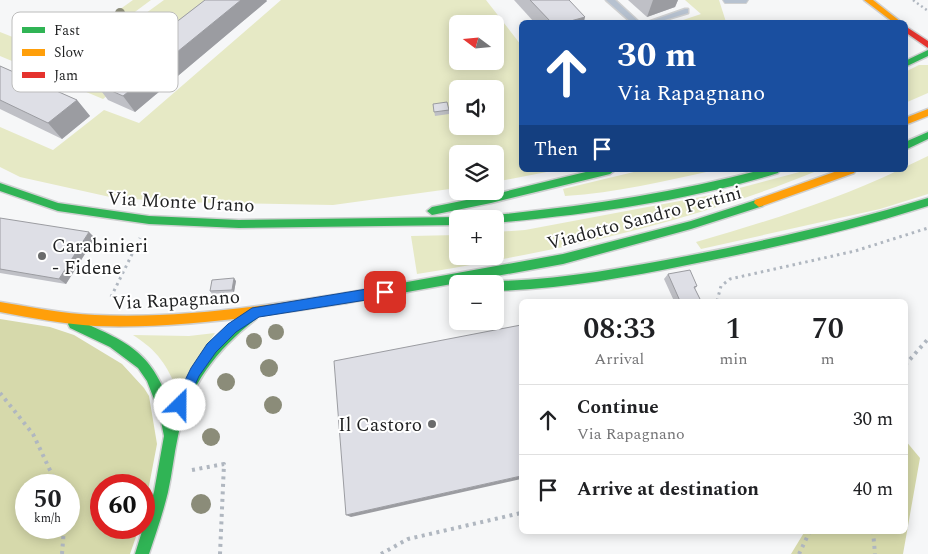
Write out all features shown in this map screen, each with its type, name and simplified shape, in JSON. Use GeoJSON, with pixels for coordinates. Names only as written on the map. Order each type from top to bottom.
{"type":"FeatureCollection","features":[{"type":"Feature","properties":{"kind":"main road"},"geometry":{"type":"LineString","coordinates":[[868,0],[894,20]]}},
{"type":"Feature","properties":{"kind":"main road"},"geometry":{"type":"LineString","coordinates":[[908,30],[928,45]]}},
{"type":"Feature","properties":{"kind":"main road"},"geometry":{"type":"LineString","coordinates":[[908,63],[928,53]]}},
{"type":"Feature","properties":{"kind":"main road"},"geometry":{"type":"LineString","coordinates":[[908,121],[928,112]]}},
{"type":"Feature","properties":{"kind":"main road"},"geometry":{"type":"LineString","coordinates":[[908,145],[928,135]]}},
{"type":"Feature","properties":{"kind":"main road"},"geometry":{"type":"LineString","coordinates":[[364,223],[461,206],[602,172]]}},
{"type":"Feature","properties":{"kind":"main road","name":"Viadotto Sandro Pertini"},"geometry":{"type":"LineString","coordinates":[[504,218],[554,214],[621,204],[767,172]]}},
{"type":"Feature","properties":{"kind":"main road","name":"Viadotto Sandro Pertini"},"geometry":{"type":"LineString","coordinates":[[442,282],[563,259],[666,233],[781,196],[846,172]]}},
{"type":"Feature","properties":{"kind":"main road","name":"Via Monte Urano"},"geometry":{"type":"LineString","coordinates":[[0,187],[58,207],[102,215],[149,220],[239,224],[364,223]]}},
{"type":"Feature","properties":{"kind":"main road"},"geometry":{"type":"LineString","coordinates":[[504,286],[568,281],[779,244],[928,202]]}},
{"type":"Feature","properties":{"kind":"main road"},"geometry":{"type":"LineString","coordinates":[[364,223],[449,221]]}},
{"type":"Feature","properties":{"kind":"main road"},"geometry":{"type":"LineString","coordinates":[[442,282],[449,283]]}},
{"type":"Feature","properties":{"kind":"main road","name":"Via Rapagnano"},"geometry":{"type":"LineString","coordinates":[[0,307],[57,317],[99,320],[169,320],[256,312],[442,282]]}},
{"type":"Feature","properties":{"kind":"main road"},"geometry":{"type":"LineString","coordinates":[[142,554],[153,520],[171,436],[183,397],[206,354],[224,334],[256,312]]}},
{"type":"Feature","properties":{"kind":"main road"},"geometry":{"type":"LineString","coordinates":[[57,317],[116,343],[147,368],[160,388],[171,436]]}},
{"type":"Feature","properties":{"kind":"street"},"geometry":{"type":"LineString","coordinates":[[731,0],[740,0]]}},
{"type":"Feature","properties":{"kind":"lane"},"geometry":{"type":"LineString","coordinates":[[610,0],[632,20]]}},
{"type":"Feature","properties":{"kind":"lane"},"geometry":{"type":"LineString","coordinates":[[658,20],[685,11]]}},
{"type":"Feature","properties":{"kind":"path"},"geometry":{"type":"LineString","coordinates":[[913,0],[928,10]]}},
{"type":"Feature","properties":{"kind":"path"},"geometry":{"type":"LineString","coordinates":[[99,320],[149,220]]}},
{"type":"Feature","properties":{"kind":"path"},"geometry":{"type":"LineString","coordinates":[[718,299],[721,286],[730,279],[817,261],[910,235],[928,228]]}},
{"type":"Feature","properties":{"kind":"path"},"geometry":{"type":"LineString","coordinates":[[908,362],[928,339]]}},
{"type":"Feature","properties":{"kind":"path"},"geometry":{"type":"LineString","coordinates":[[0,393],[33,434],[52,474]]}},
{"type":"Feature","properties":{"kind":"path"},"geometry":{"type":"LineString","coordinates":[[164,475],[224,464],[220,554]]}},
{"type":"Feature","properties":{"kind":"path"},"geometry":{"type":"LineString","coordinates":[[381,554],[408,538],[519,513]]}},
{"type":"Feature","properties":{"kind":"path"},"geometry":{"type":"LineString","coordinates":[[799,554],[809,534]]}},
{"type":"Feature","properties":{"kind":"path"},"geometry":{"type":"LineString","coordinates":[[873,534],[875,554]]}},
{"type":"Feature","properties":{"kind":"path"},"geometry":{"type":"LineString","coordinates":[[62,554],[63,539]]}},
{"type":"Feature","properties":{"kind":"green space"},"geometry":{"type":"Polygon","coordinates":[[[133,0],[151,0],[135,12],[116,12],[133,0]]]}},
{"type":"Feature","properties":{"kind":"green space"},"geometry":{"type":"Polygon","coordinates":[[[164,0],[216,0],[223,2],[178,38],[178,12],[148,12],[164,0]]]}},
{"type":"Feature","properties":{"kind":"green space"},"geometry":{"type":"Polygon","coordinates":[[[281,0],[486,0],[498,15],[449,15],[449,70],[504,70],[504,23],[519,42],[519,172],[547,172],[504,180],[504,145],[449,145],[449,189],[333,205],[169,202],[110,197],[20,177],[0,167],[0,127],[53,150],[104,110],[139,123],[175,92],[178,92],[178,89],[281,0]]]}},
{"type":"Feature","properties":{"kind":"green space"},"geometry":{"type":"Polygon","coordinates":[[[685,0],[719,0],[725,20],[683,20],[701,14],[685,0]]]}},
{"type":"Feature","properties":{"kind":"green space"},"geometry":{"type":"Polygon","coordinates":[[[0,32],[12,37],[12,61],[0,56],[0,32]]]}},
{"type":"Feature","properties":{"kind":"green space"},"geometry":{"type":"Polygon","coordinates":[[[919,65],[928,65],[928,93],[908,102],[908,70],[919,65]]]}},
{"type":"Feature","properties":{"kind":"green space"},"geometry":{"type":"Polygon","coordinates":[[[86,92],[112,92],[103,99],[86,92]]]}},
{"type":"Feature","properties":{"kind":"green space"},"geometry":{"type":"Polygon","coordinates":[[[928,156],[928,194],[880,209],[701,249],[696,242],[773,219],[850,192],[894,172],[908,172],[908,166],[928,156]]]}},
{"type":"Feature","properties":{"kind":"green space"},"geometry":{"type":"Polygon","coordinates":[[[634,172],[706,172],[622,189],[584,194],[565,196],[563,189],[634,172]]]}},
{"type":"Feature","properties":{"kind":"green space"},"geometry":{"type":"Polygon","coordinates":[[[800,172],[814,172],[721,206],[621,234],[504,259],[504,231],[525,230],[717,194],[800,172]]]}},
{"type":"Feature","properties":{"kind":"green space"},"geometry":{"type":"Polygon","coordinates":[[[449,235],[449,265],[468,265],[417,274],[411,236],[449,235]]]}},
{"type":"Feature","properties":{"kind":"green space"},"geometry":{"type":"Polygon","coordinates":[[[0,319],[50,327],[74,335],[122,364],[149,396],[157,444],[151,474],[90,474],[90,539],[135,539],[130,554],[0,554],[0,319]]]}},
{"type":"Feature","properties":{"kind":"green space"},"geometry":{"type":"Polygon","coordinates":[[[215,333],[178,392],[161,359],[133,335],[189,336],[215,333]]]}},
{"type":"Feature","properties":{"kind":"green space"},"geometry":{"type":"Polygon","coordinates":[[[908,444],[920,458],[908,526],[908,444]]]}},
{"type":"Feature","properties":{"kind":"green space"},"geometry":{"type":"Polygon","coordinates":[[[803,534],[907,534],[903,554],[791,554],[803,534]]]}},
{"type":"Feature","properties":{"kind":"building"},"geometry":{"type":"Polygon","coordinates":[[[205,0],[241,0],[178,51],[178,21],[205,0]]]}},
{"type":"Feature","properties":{"kind":"building"},"geometry":{"type":"Polygon","coordinates":[[[530,0],[569,0],[585,17],[574,20],[549,20],[530,0]]]}},
{"type":"Feature","properties":{"kind":"building"},"geometry":{"type":"Polygon","coordinates":[[[0,66],[12,71],[12,92],[59,92],[77,100],[48,123],[0,100],[0,66]]]}},
{"type":"Feature","properties":{"kind":"building"},"geometry":{"type":"Polygon","coordinates":[[[114,92],[128,92],[123,96],[114,92]]]}},
{"type":"Feature","properties":{"kind":"building"},"geometry":{"type":"Polygon","coordinates":[[[447,102],[449,110],[434,112],[433,104],[447,102]]]}},
{"type":"Feature","properties":{"kind":"building","name":"Carabinieri - Fidene"},"geometry":{"type":"Polygon","coordinates":[[[0,218],[89,232],[59,279],[0,269],[0,218]]]}},
{"type":"Feature","properties":{"kind":"building"},"geometry":{"type":"Polygon","coordinates":[[[690,270],[697,286],[694,287],[700,299],[679,299],[668,274],[690,270]]]}},
{"type":"Feature","properties":{"kind":"building"},"geometry":{"type":"Polygon","coordinates":[[[234,278],[232,290],[210,291],[212,280],[234,278]]]}},
{"type":"Feature","properties":{"kind":"building","name":"Il Castoro"},"geometry":{"type":"Polygon","coordinates":[[[519,325],[519,476],[346,515],[334,361],[495,330],[504,330],[504,328],[519,325]]]}},
{"type":"Feature","properties":{"kind":"traffic: fast"},"geometry":{"type":"LineString","coordinates":[[908,63],[928,53]]}},
{"type":"Feature","properties":{"kind":"traffic: fast"},"geometry":{"type":"LineString","coordinates":[[908,145],[928,135]]}},
{"type":"Feature","properties":{"kind":"traffic: fast"},"geometry":{"type":"LineString","coordinates":[[432,211],[491,199],[602,172]]}},
{"type":"Feature","properties":{"kind":"traffic: fast"},"geometry":{"type":"LineString","coordinates":[[504,218],[566,212],[671,195],[767,172]]}},
{"type":"Feature","properties":{"kind":"traffic: fast"},"geometry":{"type":"LineString","coordinates":[[0,187],[58,207],[149,220],[239,224],[449,221]]}},
{"type":"Feature","properties":{"kind":"traffic: fast"},"geometry":{"type":"LineString","coordinates":[[504,286],[565,282],[743,250],[867,220],[928,202]]}},
{"type":"Feature","properties":{"kind":"traffic: fast"},"geometry":{"type":"LineString","coordinates":[[346,298],[563,259],[691,225],[759,203]]}},
{"type":"Feature","properties":{"kind":"traffic: fast"},"geometry":{"type":"LineString","coordinates":[[172,432],[184,396],[200,366],[222,339],[252,315]]}},
{"type":"Feature","properties":{"kind":"traffic: fast"},"geometry":{"type":"LineString","coordinates":[[74,324],[115,343],[142,364],[152,376],[160,392],[171,436]]}},
{"type":"Feature","properties":{"kind":"traffic: fast"},"geometry":{"type":"LineString","coordinates":[[142,554],[161,492],[171,436]]}},
{"type":"Feature","properties":{"kind":"traffic: slow"},"geometry":{"type":"LineString","coordinates":[[868,0],[894,20]]}},
{"type":"Feature","properties":{"kind":"traffic: slow"},"geometry":{"type":"LineString","coordinates":[[908,121],[928,112]]}},
{"type":"Feature","properties":{"kind":"traffic: slow"},"geometry":{"type":"LineString","coordinates":[[759,203],[845,172]]}},
{"type":"Feature","properties":{"kind":"traffic: slow"},"geometry":{"type":"LineString","coordinates":[[0,307],[57,317],[129,321],[202,318],[346,298]]}},
{"type":"Feature","properties":{"kind":"traffic: jam"},"geometry":{"type":"LineString","coordinates":[[908,30],[928,45]]}},
{"type":"Feature","properties":{"kind":"place","name":"Carabinieri - Fidene"},"geometry":{"type":"Point","coordinates":[42,256]}},
{"type":"Feature","properties":{"kind":"place","name":"Il Castoro"},"geometry":{"type":"Point","coordinates":[432,424]}},
{"type":"Feature","properties":{"kind":"route"},"geometry":{"type":"LineString","coordinates":[[180,405],[189,383],[206,354],[224,334],[256,312],[385,292]]}}]}
